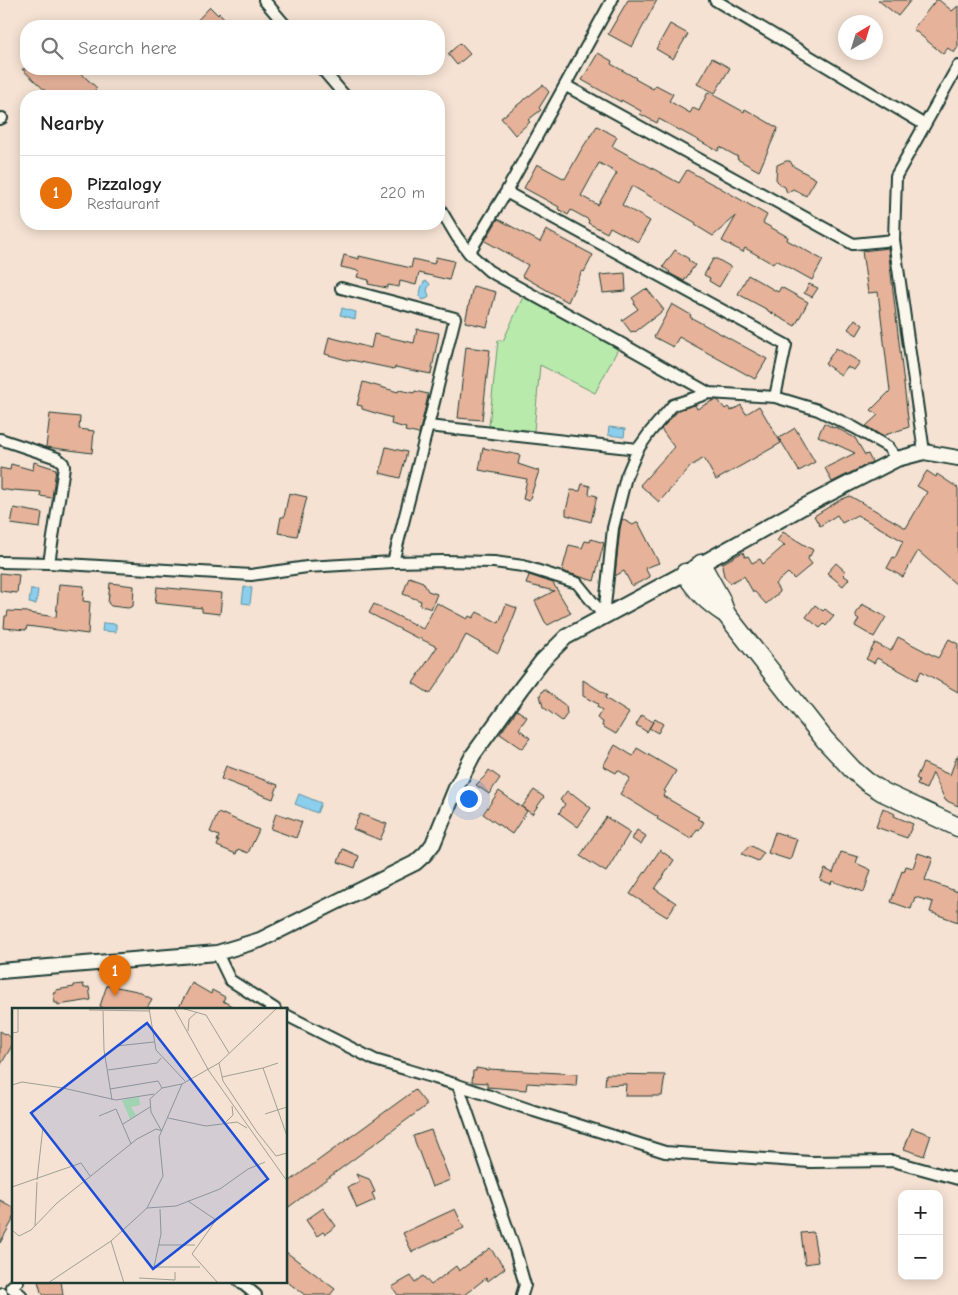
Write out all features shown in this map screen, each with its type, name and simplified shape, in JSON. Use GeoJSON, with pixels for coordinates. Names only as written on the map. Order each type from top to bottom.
{"type":"FeatureCollection","features":[{"type":"Feature","properties":{"kind":"highway"},"geometry":{"type":"LineString","coordinates":[[693,568],[701,594],[711,605],[726,614],[825,740],[852,769],[867,782],[883,792],[958,826]]}},
{"type":"Feature","properties":{"kind":"street"},"geometry":{"type":"LineString","coordinates":[[264,0],[281,20]]}},
{"type":"Feature","properties":{"kind":"street"},"geometry":{"type":"LineString","coordinates":[[469,253],[506,192],[612,0]]}},
{"type":"Feature","properties":{"kind":"street"},"geometry":{"type":"LineString","coordinates":[[715,0],[925,125]]}},
{"type":"Feature","properties":{"kind":"street"},"geometry":{"type":"LineString","coordinates":[[924,452],[894,240],[896,176],[958,66]]}},
{"type":"Feature","properties":{"kind":"street"},"geometry":{"type":"LineString","coordinates":[[327,75],[340,90]]}},
{"type":"Feature","properties":{"kind":"street"},"geometry":{"type":"LineString","coordinates":[[570,88],[853,244],[894,240]]}},
{"type":"Feature","properties":{"kind":"street"},"geometry":{"type":"LineString","coordinates":[[506,192],[786,344],[775,397]]}},
{"type":"Feature","properties":{"kind":"street"},"geometry":{"type":"LineString","coordinates":[[445,216],[469,253],[489,271],[709,392]]}},
{"type":"Feature","properties":{"kind":"street"},"geometry":{"type":"LineString","coordinates":[[341,288],[454,318],[393,562]]}},
{"type":"Feature","properties":{"kind":"street"},"geometry":{"type":"LineString","coordinates":[[604,616],[613,528],[626,477],[638,449],[673,405],[709,392],[775,397],[818,410],[855,428],[888,447],[897,459]]}},
{"type":"Feature","properties":{"kind":"street"},"geometry":{"type":"LineString","coordinates":[[428,426],[638,449]]}},
{"type":"Feature","properties":{"kind":"street"},"geometry":{"type":"LineString","coordinates":[[0,439],[58,458],[63,463],[49,563]]}},
{"type":"Feature","properties":{"kind":"street"},"geometry":{"type":"LineString","coordinates":[[0,971],[217,953],[260,940],[416,863],[433,844],[456,788],[473,755],[542,661],[566,637],[803,506],[897,459],[924,452],[958,458]]}},
{"type":"Feature","properties":{"kind":"street"},"geometry":{"type":"LineString","coordinates":[[0,562],[49,563],[251,575],[307,567],[393,562],[494,562],[523,566],[577,583],[604,616]]}},
{"type":"Feature","properties":{"kind":"street"},"geometry":{"type":"LineString","coordinates":[[217,953],[230,980],[273,1008]]}},
{"type":"Feature","properties":{"kind":"street"},"geometry":{"type":"LineString","coordinates":[[288,1016],[374,1060],[666,1152],[810,1162],[892,1162],[958,1179]]}},
{"type":"Feature","properties":{"kind":"street"},"geometry":{"type":"LineString","coordinates":[[458,1085],[515,1250],[525,1285],[522,1295]]}},
{"type":"Feature","properties":{"kind":"street"},"geometry":{"type":"LineString","coordinates":[[17,1282],[11,1287],[21,1295]]}},
{"type":"Feature","properties":{"kind":"street"},"geometry":{"type":"LineString","coordinates":[[240,1282],[256,1295]]}},
{"type":"Feature","properties":{"kind":"green space"},"geometry":{"type":"Polygon","coordinates":[[[523,297],[618,349],[595,393],[540,365],[534,431],[489,426],[498,340],[503,341],[523,297]]]}},
{"type":"Feature","properties":{"kind":"water"},"geometry":{"type":"Polygon","coordinates":[[[427,281],[430,284],[427,290],[429,296],[423,300],[420,295],[424,282],[427,281]]]}},
{"type":"Feature","properties":{"kind":"water"},"geometry":{"type":"Polygon","coordinates":[[[342,308],[356,312],[355,319],[340,315],[342,308]]]}},
{"type":"Feature","properties":{"kind":"water"},"geometry":{"type":"Polygon","coordinates":[[[609,427],[625,429],[624,437],[608,435],[609,427]]]}},
{"type":"Feature","properties":{"kind":"water"},"geometry":{"type":"Polygon","coordinates":[[[244,587],[252,588],[250,604],[242,603],[244,587]]]}},
{"type":"Feature","properties":{"kind":"water"},"geometry":{"type":"Polygon","coordinates":[[[31,589],[38,590],[36,604],[29,603],[31,589]]]}},
{"type":"Feature","properties":{"kind":"water"},"geometry":{"type":"Polygon","coordinates":[[[103,623],[116,624],[116,632],[102,631],[103,623]]]}},
{"type":"Feature","properties":{"kind":"water"},"geometry":{"type":"Polygon","coordinates":[[[299,794],[321,803],[317,813],[295,804],[299,794]]]}},
{"type":"Feature","properties":{"kind":"building"},"geometry":{"type":"Polygon","coordinates":[[[628,0],[657,0],[632,47],[608,34],[628,0]]]}},
{"type":"Feature","properties":{"kind":"building"},"geometry":{"type":"Polygon","coordinates":[[[878,0],[911,0],[898,16],[878,0]]]}},
{"type":"Feature","properties":{"kind":"building"},"geometry":{"type":"Polygon","coordinates":[[[936,0],[939,0],[952,11],[958,6],[958,47],[954,53],[948,48],[943,54],[913,29],[936,0]]]}},
{"type":"Feature","properties":{"kind":"building"},"geometry":{"type":"Polygon","coordinates":[[[210,7],[227,20],[198,20],[210,7]]]}},
{"type":"Feature","properties":{"kind":"building"},"geometry":{"type":"Polygon","coordinates":[[[670,24],[688,34],[673,59],[656,49],[670,24]]]}},
{"type":"Feature","properties":{"kind":"building"},"geometry":{"type":"Polygon","coordinates":[[[460,43],[470,54],[457,65],[448,54],[460,43]]]}},
{"type":"Feature","properties":{"kind":"building"},"geometry":{"type":"Polygon","coordinates":[[[598,53],[612,61],[611,64],[653,89],[656,85],[673,94],[669,101],[690,113],[693,108],[699,111],[708,92],[744,112],[745,109],[778,128],[759,171],[720,147],[718,151],[659,119],[657,123],[640,114],[641,111],[582,80],[598,53]]]}},
{"type":"Feature","properties":{"kind":"building"},"geometry":{"type":"Polygon","coordinates":[[[712,58],[730,68],[715,93],[697,84],[712,58]]]}},
{"type":"Feature","properties":{"kind":"building"},"geometry":{"type":"Polygon","coordinates":[[[28,75],[83,75],[97,88],[95,90],[45,90],[28,75]]]}},
{"type":"Feature","properties":{"kind":"building"},"geometry":{"type":"Polygon","coordinates":[[[543,85],[549,92],[539,108],[541,110],[528,120],[530,122],[515,135],[501,118],[543,85]]]}},
{"type":"Feature","properties":{"kind":"building"},"geometry":{"type":"Polygon","coordinates":[[[597,126],[617,137],[612,146],[679,183],[687,170],[767,215],[763,223],[788,237],[787,240],[823,260],[812,280],[776,260],[773,264],[745,248],[743,252],[722,241],[736,216],[713,236],[695,225],[696,223],[632,186],[622,205],[650,221],[638,242],[610,227],[607,233],[588,223],[589,220],[571,210],[568,215],[558,209],[559,207],[524,188],[537,164],[565,179],[597,126]],[[599,163],[581,196],[598,205],[617,173],[599,163]]]}},
{"type":"Feature","properties":{"kind":"building"},"geometry":{"type":"Polygon","coordinates":[[[790,161],[793,166],[816,179],[806,196],[793,189],[787,193],[785,187],[779,184],[776,179],[777,165],[790,161]]]}},
{"type":"Feature","properties":{"kind":"building"},"geometry":{"type":"Polygon","coordinates":[[[498,219],[540,242],[546,230],[593,255],[584,272],[582,271],[568,302],[522,276],[528,265],[485,241],[498,219]]]}},
{"type":"Feature","properties":{"kind":"building"},"geometry":{"type":"Polygon","coordinates":[[[888,248],[909,427],[882,436],[866,426],[878,415],[871,410],[890,391],[878,292],[868,293],[862,251],[888,248]]]}},
{"type":"Feature","properties":{"kind":"building"},"geometry":{"type":"Polygon","coordinates":[[[675,250],[695,265],[684,281],[669,273],[663,267],[675,250]]]}},
{"type":"Feature","properties":{"kind":"building"},"geometry":{"type":"Polygon","coordinates":[[[344,255],[359,259],[359,256],[411,268],[413,259],[434,264],[436,257],[454,261],[449,280],[419,273],[416,285],[400,281],[399,287],[388,285],[387,288],[368,284],[369,280],[357,277],[359,271],[341,267],[344,255]]]}},
{"type":"Feature","properties":{"kind":"building"},"geometry":{"type":"Polygon","coordinates":[[[713,259],[717,259],[731,267],[719,287],[709,281],[710,278],[704,275],[713,259]]]}},
{"type":"Feature","properties":{"kind":"building"},"geometry":{"type":"Polygon","coordinates":[[[625,273],[626,291],[603,293],[600,275],[625,273]]]}},
{"type":"Feature","properties":{"kind":"building"},"geometry":{"type":"Polygon","coordinates":[[[748,275],[778,292],[781,287],[808,302],[795,326],[738,294],[748,275]]]}},
{"type":"Feature","properties":{"kind":"building"},"geometry":{"type":"Polygon","coordinates":[[[809,284],[818,288],[812,297],[804,293],[809,284]]]}},
{"type":"Feature","properties":{"kind":"building"},"geometry":{"type":"Polygon","coordinates":[[[473,286],[496,292],[487,327],[465,322],[473,286]]]}},
{"type":"Feature","properties":{"kind":"building"},"geometry":{"type":"Polygon","coordinates":[[[645,289],[664,310],[635,332],[631,332],[622,320],[638,309],[632,298],[645,289]]]}},
{"type":"Feature","properties":{"kind":"building"},"geometry":{"type":"Polygon","coordinates":[[[672,304],[691,315],[690,317],[767,359],[755,379],[679,337],[673,347],[654,337],[672,304]]]}},
{"type":"Feature","properties":{"kind":"building"},"geometry":{"type":"Polygon","coordinates":[[[855,319],[863,325],[857,335],[848,329],[855,319]]]}},
{"type":"Feature","properties":{"kind":"building"},"geometry":{"type":"Polygon","coordinates":[[[417,329],[439,333],[431,374],[350,361],[325,354],[329,337],[371,348],[374,334],[414,343],[417,329]]]}},
{"type":"Feature","properties":{"kind":"building"},"geometry":{"type":"Polygon","coordinates":[[[466,347],[490,350],[482,420],[458,418],[466,347]]]}},
{"type":"Feature","properties":{"kind":"building"},"geometry":{"type":"Polygon","coordinates":[[[836,348],[860,362],[854,370],[847,367],[841,375],[825,364],[836,348]]]}},
{"type":"Feature","properties":{"kind":"building"},"geometry":{"type":"Polygon","coordinates":[[[363,382],[398,392],[399,390],[414,393],[415,391],[428,394],[419,434],[405,431],[406,428],[391,424],[392,418],[362,409],[362,406],[357,405],[363,382]]]}},
{"type":"Feature","properties":{"kind":"building"},"geometry":{"type":"Polygon","coordinates":[[[714,400],[718,400],[725,409],[728,407],[731,411],[741,405],[746,414],[759,406],[781,443],[716,480],[704,458],[691,466],[659,502],[640,485],[674,447],[661,429],[681,409],[695,405],[697,409],[714,400]]]}},
{"type":"Feature","properties":{"kind":"building"},"geometry":{"type":"Polygon","coordinates":[[[50,414],[80,417],[79,429],[94,431],[92,453],[46,447],[50,414]]]}},
{"type":"Feature","properties":{"kind":"building"},"geometry":{"type":"Polygon","coordinates":[[[824,423],[855,438],[865,455],[868,454],[872,462],[832,482],[825,468],[855,453],[818,436],[824,423]]]}},
{"type":"Feature","properties":{"kind":"building"},"geometry":{"type":"Polygon","coordinates":[[[795,428],[815,462],[799,471],[779,438],[795,428]]]}},
{"type":"Feature","properties":{"kind":"building"},"geometry":{"type":"Polygon","coordinates":[[[386,447],[407,452],[400,478],[380,473],[386,447]]]}},
{"type":"Feature","properties":{"kind":"building"},"geometry":{"type":"Polygon","coordinates":[[[483,448],[520,455],[518,464],[539,471],[529,501],[523,499],[527,479],[479,470],[483,448]]]}},
{"type":"Feature","properties":{"kind":"building"},"geometry":{"type":"Polygon","coordinates":[[[34,462],[56,469],[52,498],[40,496],[41,492],[0,489],[0,468],[10,470],[11,464],[33,470],[34,462]]]}},
{"type":"Feature","properties":{"kind":"building"},"geometry":{"type":"Polygon","coordinates":[[[927,471],[936,477],[937,474],[958,488],[958,586],[918,551],[903,577],[887,568],[893,557],[895,558],[903,541],[857,515],[842,523],[837,515],[820,526],[814,516],[850,496],[906,528],[927,492],[917,486],[927,471]]]}},
{"type":"Feature","properties":{"kind":"building"},"geometry":{"type":"Polygon","coordinates":[[[582,484],[590,486],[589,494],[597,496],[591,522],[566,515],[571,490],[580,491],[582,484]]]}},
{"type":"Feature","properties":{"kind":"building"},"geometry":{"type":"Polygon","coordinates":[[[289,493],[307,497],[297,536],[278,533],[281,517],[284,517],[289,493]]]}},
{"type":"Feature","properties":{"kind":"building"},"geometry":{"type":"Polygon","coordinates":[[[14,508],[42,513],[40,528],[11,524],[14,508]]]}},
{"type":"Feature","properties":{"kind":"building"},"geometry":{"type":"Polygon","coordinates":[[[622,519],[633,525],[638,522],[659,563],[645,568],[650,577],[632,586],[624,571],[615,576],[622,519]]]}},
{"type":"Feature","properties":{"kind":"building"},"geometry":{"type":"Polygon","coordinates":[[[783,532],[813,550],[808,559],[812,564],[794,579],[788,573],[775,584],[780,592],[766,604],[753,592],[744,576],[730,583],[724,576],[722,567],[723,563],[743,552],[745,557],[748,556],[752,563],[760,559],[763,564],[785,545],[777,541],[783,532]]]}},
{"type":"Feature","properties":{"kind":"building"},"geometry":{"type":"Polygon","coordinates":[[[591,539],[604,543],[594,581],[562,571],[569,545],[582,548],[585,541],[590,542],[591,539]]]}},
{"type":"Feature","properties":{"kind":"building"},"geometry":{"type":"Polygon","coordinates":[[[836,563],[846,572],[843,575],[849,579],[843,586],[827,573],[836,563]]]}},
{"type":"Feature","properties":{"kind":"building"},"geometry":{"type":"Polygon","coordinates":[[[0,573],[19,575],[17,593],[0,591],[0,573]]]}},
{"type":"Feature","properties":{"kind":"building"},"geometry":{"type":"Polygon","coordinates":[[[529,575],[553,583],[571,613],[548,625],[535,601],[554,591],[526,584],[529,575]]]}},
{"type":"Feature","properties":{"kind":"building"},"geometry":{"type":"Polygon","coordinates":[[[409,577],[423,582],[428,591],[437,594],[431,609],[420,605],[421,601],[403,594],[409,577]]]}},
{"type":"Feature","properties":{"kind":"building"},"geometry":{"type":"Polygon","coordinates":[[[110,583],[134,586],[133,606],[128,608],[111,606],[108,603],[110,583]]]}},
{"type":"Feature","properties":{"kind":"building"},"geometry":{"type":"Polygon","coordinates":[[[59,584],[84,586],[83,601],[90,602],[88,634],[27,626],[26,630],[4,628],[5,616],[7,616],[8,611],[56,617],[59,584]]]}},
{"type":"Feature","properties":{"kind":"building"},"geometry":{"type":"Polygon","coordinates":[[[157,587],[222,593],[220,614],[202,612],[202,608],[155,603],[157,587]]]}},
{"type":"Feature","properties":{"kind":"building"},"geometry":{"type":"Polygon","coordinates":[[[437,603],[467,619],[469,616],[473,618],[477,612],[499,623],[506,604],[517,608],[498,653],[466,635],[452,661],[430,694],[413,683],[437,647],[369,613],[374,604],[423,629],[437,603]]]}},
{"type":"Feature","properties":{"kind":"building"},"geometry":{"type":"Polygon","coordinates":[[[862,604],[886,617],[874,637],[855,626],[859,619],[856,617],[856,614],[862,604]]]}},
{"type":"Feature","properties":{"kind":"building"},"geometry":{"type":"Polygon","coordinates":[[[815,605],[823,611],[825,609],[834,616],[826,626],[824,624],[820,628],[806,617],[815,605]]]}},
{"type":"Feature","properties":{"kind":"building"},"geometry":{"type":"Polygon","coordinates":[[[898,637],[938,658],[949,639],[958,644],[958,692],[921,671],[917,680],[877,658],[874,663],[866,659],[875,643],[891,651],[898,637]]]}},
{"type":"Feature","properties":{"kind":"building"},"geometry":{"type":"Polygon","coordinates":[[[583,680],[607,695],[605,698],[629,713],[616,734],[602,726],[603,722],[597,718],[602,710],[597,707],[598,704],[583,696],[583,680]]]}},
{"type":"Feature","properties":{"kind":"building"},"geometry":{"type":"Polygon","coordinates":[[[544,689],[566,706],[567,714],[562,721],[543,707],[540,695],[544,689]]]}},
{"type":"Feature","properties":{"kind":"building"},"geometry":{"type":"Polygon","coordinates":[[[517,710],[527,717],[519,729],[530,738],[522,749],[500,734],[517,710]]]}},
{"type":"Feature","properties":{"kind":"building"},"geometry":{"type":"Polygon","coordinates":[[[642,715],[653,722],[647,732],[636,725],[642,715]]]}},
{"type":"Feature","properties":{"kind":"building"},"geometry":{"type":"Polygon","coordinates":[[[655,719],[663,724],[658,733],[649,728],[655,719]]]}},
{"type":"Feature","properties":{"kind":"building"},"geometry":{"type":"Polygon","coordinates":[[[615,745],[633,756],[637,748],[676,771],[663,796],[699,817],[697,819],[704,822],[691,839],[620,794],[630,778],[618,770],[616,773],[603,766],[615,745]]]}},
{"type":"Feature","properties":{"kind":"building"},"geometry":{"type":"Polygon","coordinates":[[[957,756],[958,806],[945,800],[933,773],[926,789],[917,785],[919,780],[916,778],[923,763],[950,775],[957,756]]]}},
{"type":"Feature","properties":{"kind":"building"},"geometry":{"type":"Polygon","coordinates":[[[226,766],[278,785],[273,799],[221,779],[226,766]]]}},
{"type":"Feature","properties":{"kind":"building"},"geometry":{"type":"Polygon","coordinates":[[[489,770],[500,778],[489,794],[476,785],[489,770]]]}},
{"type":"Feature","properties":{"kind":"building"},"geometry":{"type":"Polygon","coordinates":[[[534,790],[544,797],[532,814],[522,807],[534,790]]]}},
{"type":"Feature","properties":{"kind":"building"},"geometry":{"type":"Polygon","coordinates":[[[499,791],[527,811],[512,834],[483,814],[499,791]]]}},
{"type":"Feature","properties":{"kind":"building"},"geometry":{"type":"Polygon","coordinates":[[[567,791],[591,808],[578,827],[559,813],[565,804],[560,800],[567,791]]]}},
{"type":"Feature","properties":{"kind":"building"},"geometry":{"type":"Polygon","coordinates":[[[883,808],[895,814],[894,816],[913,824],[907,838],[876,827],[883,808]]]}},
{"type":"Feature","properties":{"kind":"building"},"geometry":{"type":"Polygon","coordinates":[[[218,813],[259,830],[248,853],[238,849],[236,854],[217,846],[219,836],[210,832],[218,813]]]}},
{"type":"Feature","properties":{"kind":"building"},"geometry":{"type":"Polygon","coordinates":[[[276,813],[302,822],[296,838],[271,829],[276,813]]]}},
{"type":"Feature","properties":{"kind":"building"},"geometry":{"type":"Polygon","coordinates":[[[360,814],[387,824],[380,840],[353,829],[360,814]]]}},
{"type":"Feature","properties":{"kind":"building"},"geometry":{"type":"Polygon","coordinates":[[[606,817],[630,832],[606,872],[580,856],[606,817]]]}},
{"type":"Feature","properties":{"kind":"building"},"geometry":{"type":"Polygon","coordinates":[[[637,830],[646,836],[641,845],[632,839],[637,830]]]}},
{"type":"Feature","properties":{"kind":"building"},"geometry":{"type":"Polygon","coordinates":[[[775,832],[797,839],[790,860],[768,853],[775,832]]]}},
{"type":"Feature","properties":{"kind":"building"},"geometry":{"type":"Polygon","coordinates":[[[750,845],[764,853],[758,861],[742,854],[750,845]]]}},
{"type":"Feature","properties":{"kind":"building"},"geometry":{"type":"Polygon","coordinates":[[[343,849],[359,856],[355,868],[338,862],[343,849]]]}},
{"type":"Feature","properties":{"kind":"building"},"geometry":{"type":"Polygon","coordinates":[[[660,850],[674,860],[655,889],[676,903],[667,917],[630,894],[660,850]]]}},
{"type":"Feature","properties":{"kind":"building"},"geometry":{"type":"Polygon","coordinates":[[[841,852],[858,857],[856,863],[871,870],[864,892],[832,881],[831,884],[820,880],[825,869],[833,873],[841,852]]]}},
{"type":"Feature","properties":{"kind":"building"},"geometry":{"type":"Polygon","coordinates":[[[918,853],[933,858],[925,880],[958,892],[958,922],[930,912],[933,902],[915,897],[911,909],[891,902],[902,871],[904,872],[906,866],[913,868],[918,853]]]}},
{"type":"Feature","properties":{"kind":"building"},"geometry":{"type":"Polygon","coordinates":[[[192,983],[211,994],[212,990],[225,997],[223,1001],[235,1008],[179,1008],[192,983]]]}},
{"type":"Feature","properties":{"kind":"building"},"geometry":{"type":"Polygon","coordinates":[[[83,984],[84,988],[89,987],[91,1000],[58,1005],[58,1003],[55,1003],[53,993],[56,993],[56,990],[83,984]]]}},
{"type":"Feature","properties":{"kind":"building"},"geometry":{"type":"Polygon","coordinates":[[[107,985],[137,991],[152,999],[147,1008],[103,1008],[100,1006],[107,985]]]}},
{"type":"Feature","properties":{"kind":"building"},"geometry":{"type":"Polygon","coordinates":[[[0,1031],[12,1038],[12,1045],[0,1066],[0,1031]]]}},
{"type":"Feature","properties":{"kind":"building"},"geometry":{"type":"Polygon","coordinates":[[[476,1068],[577,1074],[576,1086],[527,1083],[526,1090],[487,1087],[487,1083],[472,1082],[473,1071],[476,1071],[476,1068]]]}},
{"type":"Feature","properties":{"kind":"building"},"geometry":{"type":"Polygon","coordinates":[[[606,1074],[665,1075],[662,1096],[625,1096],[626,1084],[605,1085],[606,1074]]]}},
{"type":"Feature","properties":{"kind":"building"},"geometry":{"type":"Polygon","coordinates":[[[415,1090],[427,1105],[288,1208],[288,1183],[415,1090]]]}},
{"type":"Feature","properties":{"kind":"building"},"geometry":{"type":"Polygon","coordinates":[[[912,1128],[931,1135],[924,1156],[904,1149],[912,1128]]]}},
{"type":"Feature","properties":{"kind":"building"},"geometry":{"type":"Polygon","coordinates":[[[431,1130],[450,1180],[432,1187],[413,1136],[431,1130]]]}},
{"type":"Feature","properties":{"kind":"building"},"geometry":{"type":"Polygon","coordinates":[[[356,1174],[369,1179],[375,1192],[372,1193],[375,1200],[357,1208],[348,1187],[360,1182],[356,1174]]]}},
{"type":"Feature","properties":{"kind":"building"},"geometry":{"type":"Polygon","coordinates":[[[0,1200],[12,1207],[12,1222],[0,1243],[0,1200]]]}},
{"type":"Feature","properties":{"kind":"building"},"geometry":{"type":"Polygon","coordinates":[[[323,1208],[336,1226],[325,1234],[323,1232],[317,1236],[306,1220],[323,1208]]]}},
{"type":"Feature","properties":{"kind":"building"},"geometry":{"type":"Polygon","coordinates":[[[455,1209],[464,1228],[412,1252],[403,1233],[455,1209]]]}},
{"type":"Feature","properties":{"kind":"building"},"geometry":{"type":"Polygon","coordinates":[[[813,1232],[818,1262],[805,1264],[801,1233],[813,1232]]]}},
{"type":"Feature","properties":{"kind":"building"},"geometry":{"type":"Polygon","coordinates":[[[490,1248],[505,1268],[488,1281],[486,1278],[464,1295],[398,1295],[392,1287],[411,1276],[415,1282],[423,1276],[431,1285],[456,1266],[459,1271],[490,1248]]]}},
{"type":"Feature","properties":{"kind":"building"},"geometry":{"type":"Polygon","coordinates":[[[288,1254],[335,1289],[330,1295],[305,1295],[287,1282],[288,1254]]]}},
{"type":"Feature","properties":{"kind":"building"},"geometry":{"type":"Polygon","coordinates":[[[38,1282],[61,1282],[63,1295],[44,1295],[41,1292],[38,1282]]]}},
{"type":"Feature","properties":{"kind":"place","name":"Pizzalogy"},"geometry":{"type":"Point","coordinates":[115,996]}}]}
